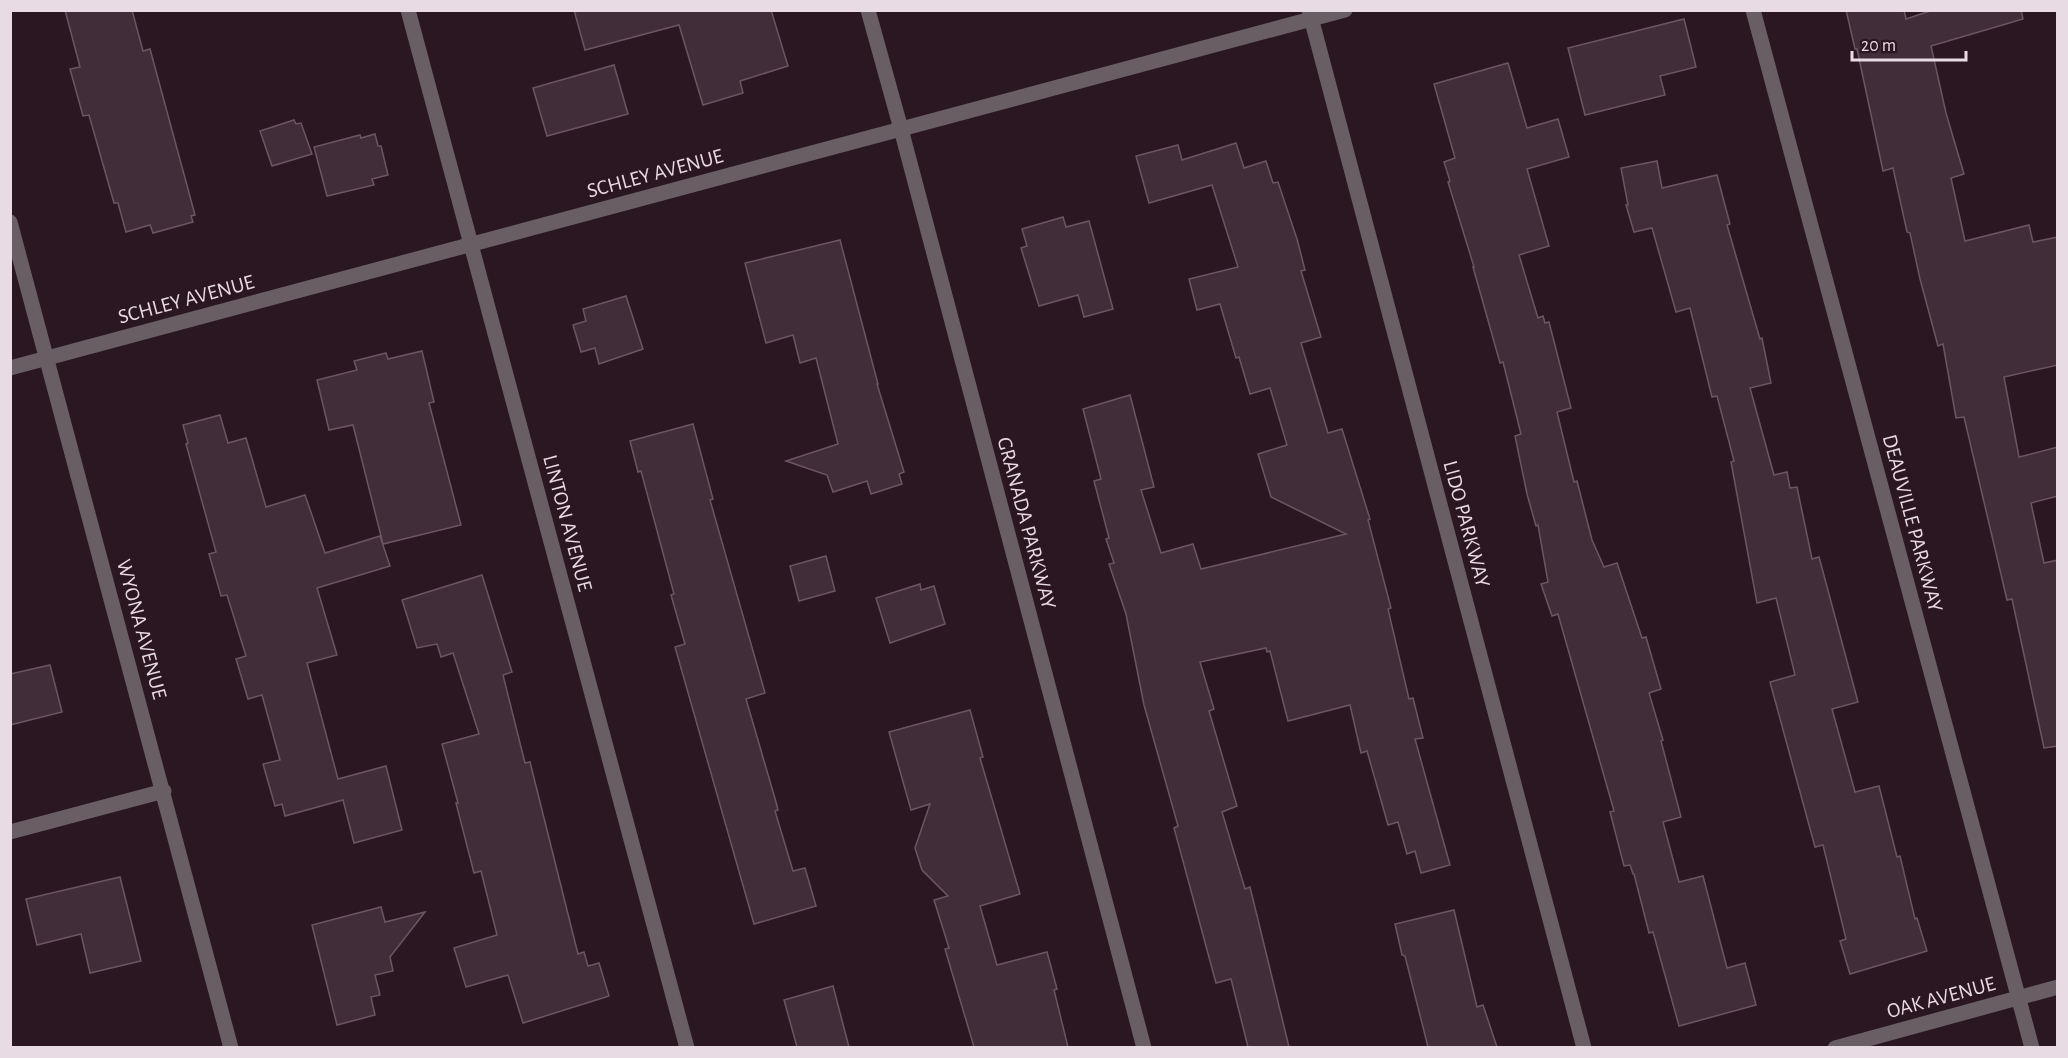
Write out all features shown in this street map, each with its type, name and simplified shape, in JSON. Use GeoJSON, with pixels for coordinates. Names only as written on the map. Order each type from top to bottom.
{"type":"FeatureCollection","features":[{"type":"Feature","properties":{"kind":"street","name":"LINTON AVENUE"},"geometry":{"type":"LineString","coordinates":[[408,10],[687,1047]]}},
{"type":"Feature","properties":{"kind":"street","name":"GRANADA PARKWAY"},"geometry":{"type":"LineString","coordinates":[[868,10],[1144,1047]]}},
{"type":"Feature","properties":{"kind":"street","name":"SCHLEY AVENUE"},"geometry":{"type":"LineString","coordinates":[[10,368],[901,129],[1310,15],[1345,10]]}},
{"type":"Feature","properties":{"kind":"street","name":"DEAUVILLE PARKWAY"},"geometry":{"type":"LineString","coordinates":[[1753,10],[2032,1047]]}},
{"type":"Feature","properties":{"kind":"street","name":"LIDO PARKWAY"},"geometry":{"type":"LineString","coordinates":[[1310,15],[1584,1047]]}},
{"type":"Feature","properties":{"kind":"street","name":"WYONA AVENUE"},"geometry":{"type":"LineString","coordinates":[[10,222],[231,1047]]}},
{"type":"Feature","properties":{"kind":"street"},"geometry":{"type":"LineString","coordinates":[[10,832],[164,792]]}},
{"type":"Feature","properties":{"kind":"street","name":"OAK AVENUE"},"geometry":{"type":"LineString","coordinates":[[1835,1047],[2058,987]]}},
{"type":"Feature","properties":{"kind":"building"},"geometry":{"type":"Polygon","coordinates":[[[65,10],[132,10],[143,51],[150,49],[195,215],[191,216],[193,222],[153,233],[150,225],[126,232],[118,203],[114,203],[89,115],[83,116],[70,69],[80,67],[65,10]]]}},
{"type":"Feature","properties":{"kind":"building"},"geometry":{"type":"Polygon","coordinates":[[[574,10],[771,10],[788,66],[740,81],[743,93],[703,105],[679,25],[585,50],[574,10]]]}},
{"type":"Feature","properties":{"kind":"building"},"geometry":{"type":"Polygon","coordinates":[[[1846,10],[1904,10],[1906,19],[1933,10],[2021,10],[2023,19],[1931,46],[1946,113],[1964,174],[1951,178],[1965,241],[2029,225],[2033,242],[2058,237],[2058,365],[2004,377],[2019,457],[2058,447],[2058,496],[2031,503],[2044,563],[2058,560],[2058,746],[2044,748],[2012,599],[2007,600],[1964,417],[1956,418],[1943,344],[1938,346],[1910,233],[1907,232],[1893,168],[1883,171],[1857,49],[1855,49],[1846,10]]]}},
{"type":"Feature","properties":{"kind":"building"},"geometry":{"type":"Polygon","coordinates":[[[1684,19],[1696,67],[1660,76],[1665,95],[1585,115],[1568,48],[1684,19]]]}},
{"type":"Feature","properties":{"kind":"building"},"geometry":{"type":"Polygon","coordinates":[[[1508,63],[1527,128],[1558,119],[1569,157],[1527,169],[1549,246],[1519,255],[1538,318],[1543,316],[1545,323],[1549,322],[1571,408],[1557,412],[1574,482],[1577,481],[1592,540],[1604,567],[1617,563],[1642,638],[1646,637],[1661,689],[1649,693],[1663,740],[1661,741],[1681,817],[1663,822],[1679,882],[1703,876],[1727,968],[1745,963],[1756,1005],[1679,1026],[1653,932],[1649,933],[1634,874],[1630,865],[1624,866],[1610,812],[1614,811],[1558,614],[1552,616],[1541,584],[1548,582],[1538,525],[1536,526],[1527,494],[1515,436],[1521,434],[1503,362],[1500,363],[1444,162],[1455,158],[1434,84],[1508,63]]]}},
{"type":"Feature","properties":{"kind":"building"},"geometry":{"type":"Polygon","coordinates":[[[614,65],[628,114],[547,136],[533,88],[614,65]]]}},
{"type":"Feature","properties":{"kind":"building"},"geometry":{"type":"Polygon","coordinates":[[[294,120],[296,124],[301,123],[312,154],[272,166],[260,131],[294,120]]]}},
{"type":"Feature","properties":{"kind":"building"},"geometry":{"type":"Polygon","coordinates":[[[375,134],[378,146],[381,146],[388,175],[372,179],[374,185],[327,196],[314,147],[360,135],[361,138],[375,134]]]}},
{"type":"Feature","properties":{"kind":"building"},"geometry":{"type":"Polygon","coordinates":[[[1236,143],[1244,168],[1266,161],[1273,183],[1278,182],[1297,239],[1305,270],[1301,271],[1321,337],[1301,343],[1328,433],[1342,429],[1370,519],[1368,520],[1391,608],[1388,609],[1409,699],[1413,698],[1423,738],[1415,739],[1450,865],[1421,873],[1415,851],[1407,854],[1398,822],[1388,825],[1367,751],[1361,753],[1350,705],[1288,721],[1270,651],[1267,652],[1266,648],[1200,662],[1214,709],[1209,711],[1237,806],[1222,812],[1245,889],[1250,887],[1289,1047],[1248,1047],[1231,979],[1216,983],[1174,828],[1178,826],[1144,705],[1126,614],[1109,564],[1114,563],[1106,539],[1109,538],[1094,481],[1101,479],[1083,409],[1130,395],[1154,487],[1141,490],[1161,553],[1193,544],[1201,569],[1346,534],[1271,497],[1258,454],[1287,445],[1270,388],[1250,394],[1239,357],[1236,358],[1220,304],[1197,310],[1189,279],[1238,267],[1212,185],[1149,203],[1136,156],[1178,145],[1182,160],[1236,143]]]}},
{"type":"Feature","properties":{"kind":"building"},"geometry":{"type":"Polygon","coordinates":[[[1657,161],[1662,188],[1717,175],[1730,224],[1727,225],[1760,339],[1762,338],[1771,383],[1750,388],[1774,475],[1787,472],[1790,488],[1797,487],[1812,559],[1819,557],[1858,702],[1832,709],[1855,792],[1879,786],[1897,857],[1900,856],[1915,919],[1917,918],[1927,951],[1850,974],[1840,941],[1846,939],[1823,845],[1815,847],[1770,682],[1795,675],[1776,598],[1757,603],[1731,462],[1734,461],[1717,396],[1712,397],[1690,308],[1676,312],[1652,228],[1634,232],[1626,205],[1628,205],[1621,168],[1657,161]]]}},
{"type":"Feature","properties":{"kind":"building"},"geometry":{"type":"Polygon","coordinates":[[[1063,217],[1066,227],[1089,221],[1113,309],[1084,317],[1078,295],[1039,306],[1021,248],[1027,246],[1022,229],[1063,217]]]}},
{"type":"Feature","properties":{"kind":"building"},"geometry":{"type":"Polygon","coordinates":[[[840,240],[877,384],[904,472],[899,474],[902,484],[871,494],[867,481],[833,492],[827,475],[786,461],[838,444],[816,358],[800,363],[793,335],[766,343],[745,263],[840,240]]]}},
{"type":"Feature","properties":{"kind":"building"},"geometry":{"type":"Polygon","coordinates":[[[626,296],[643,349],[599,364],[595,348],[581,352],[573,325],[586,321],[583,309],[626,296]]]}},
{"type":"Feature","properties":{"kind":"building"},"geometry":{"type":"Polygon","coordinates":[[[422,351],[434,402],[429,403],[461,525],[383,544],[353,425],[329,430],[317,380],[357,370],[354,361],[386,353],[388,359],[422,351]]]}},
{"type":"Feature","properties":{"kind":"building"},"geometry":{"type":"Polygon","coordinates":[[[220,415],[228,443],[246,438],[266,507],[305,495],[325,553],[380,536],[390,566],[317,588],[337,655],[307,663],[338,779],[386,766],[402,830],[354,843],[343,800],[285,816],[282,804],[275,806],[263,764],[280,760],[262,695],[248,699],[236,659],[246,656],[227,595],[221,596],[209,554],[216,552],[186,444],[188,443],[183,425],[220,415]]]}},
{"type":"Feature","properties":{"kind":"building"},"geometry":{"type":"Polygon","coordinates":[[[693,424],[713,499],[710,500],[765,693],[746,699],[793,871],[805,868],[816,906],[754,924],[675,647],[685,644],[641,471],[638,472],[630,441],[693,424]]]}},
{"type":"Feature","properties":{"kind":"building"},"geometry":{"type":"Polygon","coordinates":[[[826,556],[835,591],[799,601],[790,566],[826,556]]]}},
{"type":"Feature","properties":{"kind":"building"},"geometry":{"type":"Polygon","coordinates":[[[482,575],[512,672],[503,675],[525,763],[530,762],[578,954],[584,952],[588,966],[599,963],[609,996],[523,1023],[508,975],[466,987],[454,948],[497,935],[481,871],[474,873],[442,744],[479,734],[453,653],[441,657],[437,644],[417,648],[402,600],[482,575]]]}},
{"type":"Feature","properties":{"kind":"building"},"geometry":{"type":"Polygon","coordinates":[[[920,584],[921,590],[934,586],[945,624],[890,643],[876,598],[920,584]]]}},
{"type":"Feature","properties":{"kind":"building"},"geometry":{"type":"Polygon","coordinates":[[[50,665],[62,712],[10,725],[10,674],[50,665]]]}},
{"type":"Feature","properties":{"kind":"building"},"geometry":{"type":"Polygon","coordinates":[[[970,710],[983,757],[980,758],[1020,894],[980,906],[997,965],[1047,952],[1068,1047],[974,1047],[945,949],[949,948],[934,900],[948,896],[922,870],[915,848],[930,804],[911,810],[889,732],[970,710]]]}},
{"type":"Feature","properties":{"kind":"building"},"geometry":{"type":"Polygon","coordinates":[[[120,877],[141,961],[90,973],[81,934],[37,945],[26,899],[120,877]]]}},
{"type":"Feature","properties":{"kind":"building"},"geometry":{"type":"Polygon","coordinates":[[[381,907],[385,922],[425,912],[390,957],[393,971],[375,975],[380,995],[371,997],[375,1015],[337,1025],[312,925],[381,907]]]}},
{"type":"Feature","properties":{"kind":"building"},"geometry":{"type":"Polygon","coordinates":[[[1454,910],[1477,1007],[1483,1005],[1497,1047],[1428,1047],[1395,924],[1454,910]]]}},
{"type":"Feature","properties":{"kind":"building"},"geometry":{"type":"Polygon","coordinates":[[[833,986],[849,1047],[797,1047],[784,1000],[833,986]]]}}]}
